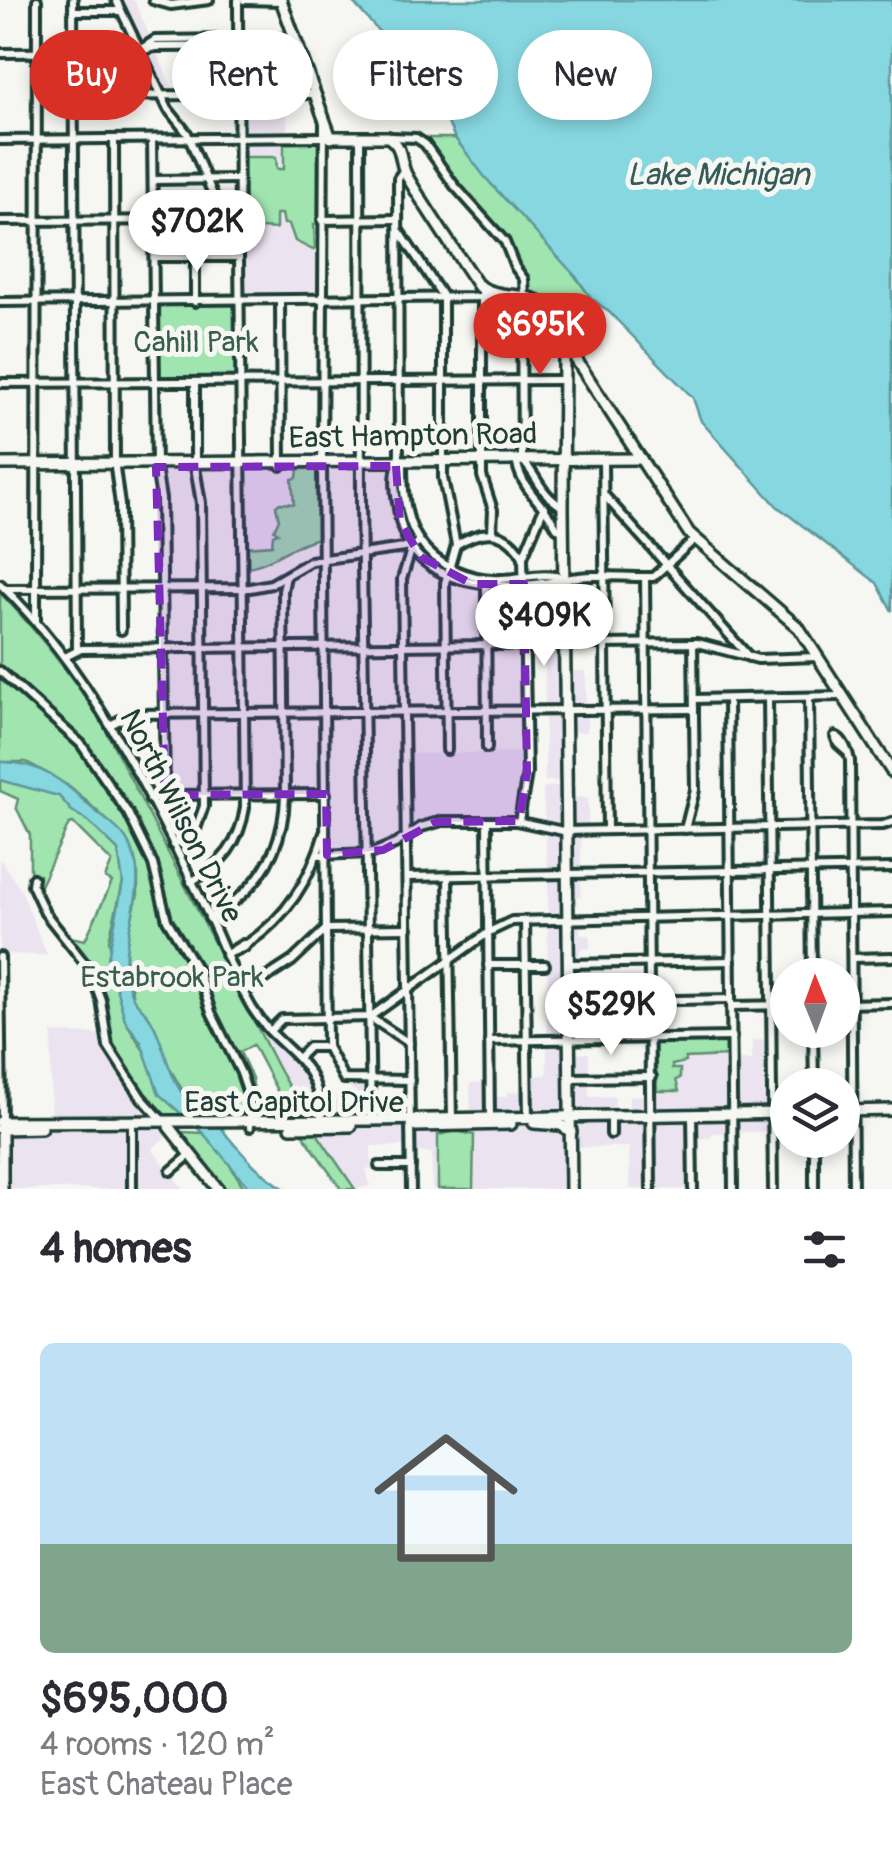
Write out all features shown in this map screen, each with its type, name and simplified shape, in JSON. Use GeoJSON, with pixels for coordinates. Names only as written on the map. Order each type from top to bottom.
{"type":"FeatureCollection","features":[{"type":"Feature","properties":{"kind":"main road"},"geometry":{"type":"LineString","coordinates":[[281,0],[292,30]]}},
{"type":"Feature","properties":{"kind":"main road"},"geometry":{"type":"LineString","coordinates":[[313,89],[329,132],[394,140],[402,165],[487,293],[536,299],[694,540],[791,620],[892,772]]}},
{"type":"Feature","properties":{"kind":"main road"},"geometry":{"type":"LineString","coordinates":[[568,348],[564,354],[563,530],[571,1189]]}},
{"type":"Feature","properties":{"kind":"main road","name":"East Hampton Road"},"geometry":{"type":"LineString","coordinates":[[0,466],[640,459]]}},
{"type":"Feature","properties":{"kind":"main road"},"geometry":{"type":"LineString","coordinates":[[146,1122],[151,1108]]}},
{"type":"Feature","properties":{"kind":"main road"},"geometry":{"type":"LineString","coordinates":[[860,1111],[892,1110]]}},
{"type":"Feature","properties":{"kind":"main road","name":"East Capitol Drive"},"geometry":{"type":"LineString","coordinates":[[351,1123],[571,1123],[588,1117],[770,1113]]}},
{"type":"Feature","properties":{"kind":"main road"},"geometry":{"type":"LineString","coordinates":[[280,1127],[293,1121]]}},
{"type":"Feature","properties":{"kind":"main road","name":"East Capitol Drive"},"geometry":{"type":"LineString","coordinates":[[132,1125],[146,1122],[182,1129],[293,1121],[322,1123]]}},
{"type":"Feature","properties":{"kind":"main road"},"geometry":{"type":"LineString","coordinates":[[531,1121],[571,1123]]}},
{"type":"Feature","properties":{"kind":"main road","name":"East Capitol Drive"},"geometry":{"type":"LineString","coordinates":[[490,1122],[531,1121]]}},
{"type":"Feature","properties":{"kind":"main road"},"geometry":{"type":"LineString","coordinates":[[322,1123],[351,1123]]}},
{"type":"Feature","properties":{"kind":"main road","name":"East Capitol Drive"},"geometry":{"type":"LineString","coordinates":[[250,1124],[280,1127],[322,1123]]}},
{"type":"Feature","properties":{"kind":"main road","name":"East Capitol Drive"},"geometry":{"type":"LineString","coordinates":[[351,1123],[410,1123]]}},
{"type":"Feature","properties":{"kind":"main road"},"geometry":{"type":"LineString","coordinates":[[166,1125],[218,1189]]}},
{"type":"Feature","properties":{"kind":"main road","name":"East Capitol Drive"},"geometry":{"type":"LineString","coordinates":[[1,1126],[166,1125]]}},
{"type":"Feature","properties":{"kind":"main road"},"geometry":{"type":"LineString","coordinates":[[1,1126],[2,1189]]}},
{"type":"Feature","properties":{"kind":"main road"},"geometry":{"type":"LineString","coordinates":[[182,1129],[189,1153]]}},
{"type":"Feature","properties":{"kind":"street"},"geometry":{"type":"LineString","coordinates":[[36,0],[36,30]]}},
{"type":"Feature","properties":{"kind":"street"},"geometry":{"type":"LineString","coordinates":[[73,0],[73,30]]}},
{"type":"Feature","properties":{"kind":"street"},"geometry":{"type":"LineString","coordinates":[[116,0],[130,30]]}},
{"type":"Feature","properties":{"kind":"street"},"geometry":{"type":"LineString","coordinates":[[153,0],[171,5],[209,0]]}},
{"type":"Feature","properties":{"kind":"street"},"geometry":{"type":"LineString","coordinates":[[239,30],[241,0],[281,0]]}},
{"type":"Feature","properties":{"kind":"street"},"geometry":{"type":"LineString","coordinates":[[73,11],[121,10]]}},
{"type":"Feature","properties":{"kind":"street"},"geometry":{"type":"LineString","coordinates":[[0,53],[30,52]]}},
{"type":"Feature","properties":{"kind":"street"},"geometry":{"type":"LineString","coordinates":[[152,76],[190,139],[239,256]]}},
{"type":"Feature","properties":{"kind":"street"},"geometry":{"type":"LineString","coordinates":[[152,96],[172,96]]}},
{"type":"Feature","properties":{"kind":"street"},"geometry":{"type":"LineString","coordinates":[[36,120],[36,622]]}},
{"type":"Feature","properties":{"kind":"street"},"geometry":{"type":"LineString","coordinates":[[74,120],[76,650]]}},
{"type":"Feature","properties":{"kind":"street"},"geometry":{"type":"LineString","coordinates":[[192,882],[214,868],[232,846],[243,819],[245,795],[238,120]]}},
{"type":"Feature","properties":{"kind":"street"},"geometry":{"type":"LineString","coordinates":[[180,123],[180,139]]}},
{"type":"Feature","properties":{"kind":"street"},"geometry":{"type":"LineString","coordinates":[[0,140],[238,139],[329,132],[322,220],[326,1046],[340,1075],[350,1080],[410,1080]]}},
{"type":"Feature","properties":{"kind":"street"},"geometry":{"type":"LineString","coordinates":[[360,138],[371,1120]]}},
{"type":"Feature","properties":{"kind":"street"},"geometry":{"type":"LineString","coordinates":[[152,139],[165,796]]}},
{"type":"Feature","properties":{"kind":"street"},"geometry":{"type":"LineString","coordinates":[[114,140],[115,466],[120,505],[121,630]]}},
{"type":"Feature","properties":{"kind":"street"},"geometry":{"type":"LineString","coordinates":[[394,140],[422,140],[466,200],[505,242],[524,280],[525,488],[556,527],[563,530]]}},
{"type":"Feature","properties":{"kind":"street"},"geometry":{"type":"LineString","coordinates":[[402,165],[398,175],[399,464],[415,545],[447,570],[487,583],[652,577],[694,540]]}},
{"type":"Feature","properties":{"kind":"street"},"geometry":{"type":"LineString","coordinates":[[153,180],[238,179]]}},
{"type":"Feature","properties":{"kind":"street"},"geometry":{"type":"LineString","coordinates":[[322,220],[398,219]]}},
{"type":"Feature","properties":{"kind":"street"},"geometry":{"type":"LineString","coordinates":[[0,221],[238,220]]}},
{"type":"Feature","properties":{"kind":"street"},"geometry":{"type":"LineString","coordinates":[[398,229],[443,300],[443,463],[456,545],[447,570],[447,750]]}},
{"type":"Feature","properties":{"kind":"street"},"geometry":{"type":"LineString","coordinates":[[154,257],[239,256]]}},
{"type":"Feature","properties":{"kind":"street"},"geometry":{"type":"LineString","coordinates":[[194,257],[194,302]]}},
{"type":"Feature","properties":{"kind":"street"},"geometry":{"type":"LineString","coordinates":[[0,302],[443,300],[487,293],[482,463],[493,510],[492,532]]}},
{"type":"Feature","properties":{"kind":"street"},"geometry":{"type":"LineString","coordinates":[[280,302],[281,465]]}},
{"type":"Feature","properties":{"kind":"street"},"geometry":{"type":"LineString","coordinates":[[0,384],[564,380]]}},
{"type":"Feature","properties":{"kind":"street"},"geometry":{"type":"LineString","coordinates":[[173,846],[196,828],[203,814],[204,795],[201,503],[194,465],[195,382]]}},
{"type":"Feature","properties":{"kind":"street"},"geometry":{"type":"LineString","coordinates":[[602,460],[607,830]]}},
{"type":"Feature","properties":{"kind":"street"},"geometry":{"type":"LineString","coordinates":[[522,463],[538,486],[563,508]]}},
{"type":"Feature","properties":{"kind":"street"},"geometry":{"type":"LineString","coordinates":[[604,495],[750,658]]}},
{"type":"Feature","properties":{"kind":"street"},"geometry":{"type":"LineString","coordinates":[[519,822],[526,781],[522,556],[544,508]]}},
{"type":"Feature","properties":{"kind":"street"},"geometry":{"type":"LineString","coordinates":[[456,545],[475,534],[492,532],[504,536],[522,556]]}},
{"type":"Feature","properties":{"kind":"street"},"geometry":{"type":"LineString","coordinates":[[3,586],[242,588],[271,584],[301,565],[324,559],[415,545]]}},
{"type":"Feature","properties":{"kind":"street"},"geometry":{"type":"LineString","coordinates":[[411,1189],[402,579],[415,545]]}},
{"type":"Feature","properties":{"kind":"street"},"geometry":{"type":"LineString","coordinates":[[210,918],[241,898],[266,868],[281,834],[286,795],[286,576]]}},
{"type":"Feature","properties":{"kind":"street"},"geometry":{"type":"LineString","coordinates":[[645,578],[651,1189]]}},
{"type":"Feature","properties":{"kind":"street"},"geometry":{"type":"LineString","coordinates":[[487,583],[487,748]]}},
{"type":"Feature","properties":{"kind":"street"},"geometry":{"type":"LineString","coordinates":[[271,584],[283,595]]}},
{"type":"Feature","properties":{"kind":"street","name":"North Wilson Drive"},"geometry":{"type":"LineString","coordinates":[[3,586],[64,658],[110,725],[260,1017],[299,1057],[318,1086],[322,1123]]}},
{"type":"Feature","properties":{"kind":"street"},"geometry":{"type":"LineString","coordinates":[[723,648],[732,637]]}},
{"type":"Feature","properties":{"kind":"street"},"geometry":{"type":"LineString","coordinates":[[64,658],[76,650],[693,643],[750,658],[817,657]]}},
{"type":"Feature","properties":{"kind":"street"},"geometry":{"type":"LineString","coordinates":[[686,828],[695,790],[693,643]]}},
{"type":"Feature","properties":{"kind":"street"},"geometry":{"type":"LineString","coordinates":[[0,671],[81,744],[133,822],[153,864],[167,920],[198,971],[211,1012],[241,1074],[248,1094],[250,1124]]}},
{"type":"Feature","properties":{"kind":"street"},"geometry":{"type":"LineString","coordinates":[[694,699],[842,696]]}},
{"type":"Feature","properties":{"kind":"street"},"geometry":{"type":"LineString","coordinates":[[809,697],[812,958]]}},
{"type":"Feature","properties":{"kind":"street"},"geometry":{"type":"LineString","coordinates":[[768,698],[771,958]]}},
{"type":"Feature","properties":{"kind":"street"},"geometry":{"type":"LineString","coordinates":[[728,699],[733,1189]]}},
{"type":"Feature","properties":{"kind":"street"},"geometry":{"type":"LineString","coordinates":[[110,725],[128,714],[694,709]]}},
{"type":"Feature","properties":{"kind":"street"},"geometry":{"type":"LineString","coordinates":[[847,752],[853,958],[892,957]]}},
{"type":"Feature","properties":{"kind":"street"},"geometry":{"type":"LineString","coordinates":[[150,800],[165,796],[326,794]]}},
{"type":"Feature","properties":{"kind":"street"},"geometry":{"type":"LineString","coordinates":[[487,820],[490,1122]]}},
{"type":"Feature","properties":{"kind":"street"},"geometry":{"type":"LineString","coordinates":[[318,855],[369,854],[436,822],[519,822],[567,831],[892,822]]}},
{"type":"Feature","properties":{"kind":"street"},"geometry":{"type":"LineString","coordinates":[[226,952],[246,944],[286,910],[304,885],[326,826]]}},
{"type":"Feature","properties":{"kind":"street"},"geometry":{"type":"LineString","coordinates":[[408,876],[892,868]]}},
{"type":"Feature","properties":{"kind":"street"},"geometry":{"type":"LineString","coordinates":[[448,876],[452,1122]]}},
{"type":"Feature","properties":{"kind":"street"},"geometry":{"type":"LineString","coordinates":[[33,878],[45,913],[90,970],[108,1046],[166,1125]]}},
{"type":"Feature","properties":{"kind":"street"},"geometry":{"type":"LineString","coordinates":[[370,1017],[489,932],[512,921],[892,912]]}},
{"type":"Feature","properties":{"kind":"street"},"geometry":{"type":"LineString","coordinates":[[525,920],[531,1121]]}},
{"type":"Feature","properties":{"kind":"street"},"geometry":{"type":"LineString","coordinates":[[246,991],[292,961],[326,928],[408,928]]}},
{"type":"Feature","properties":{"kind":"street"},"geometry":{"type":"LineString","coordinates":[[1,957],[1,1126]]}},
{"type":"Feature","properties":{"kind":"street"},"geometry":{"type":"LineString","coordinates":[[569,964],[731,961]]}},
{"type":"Feature","properties":{"kind":"street"},"geometry":{"type":"LineString","coordinates":[[488,965],[544,964]]}},
{"type":"Feature","properties":{"kind":"street"},"geometry":{"type":"LineString","coordinates":[[569,1002],[650,1000],[770,1005]]}},
{"type":"Feature","properties":{"kind":"street"},"geometry":{"type":"LineString","coordinates":[[860,1004],[892,1003]]}},
{"type":"Feature","properties":{"kind":"street"},"geometry":{"type":"LineString","coordinates":[[270,1031],[278,1021],[287,1019],[370,1017],[409,1043]]}},
{"type":"Feature","properties":{"kind":"street"},"geometry":{"type":"LineString","coordinates":[[489,1041],[732,1037]]}},
{"type":"Feature","properties":{"kind":"street"},"geometry":{"type":"LineString","coordinates":[[299,1057],[309,1047],[326,1046]]}},
{"type":"Feature","properties":{"kind":"street"},"geometry":{"type":"LineString","coordinates":[[570,1078],[652,1077]]}},
{"type":"Feature","properties":{"kind":"street"},"geometry":{"type":"LineString","coordinates":[[692,1115],[692,1189]]}},
{"type":"Feature","properties":{"kind":"street"},"geometry":{"type":"LineString","coordinates":[[611,1116],[611,1134]]}},
{"type":"Feature","properties":{"kind":"street"},"geometry":{"type":"LineString","coordinates":[[132,1125],[132,1189]]}},
{"type":"Feature","properties":{"kind":"street"},"geometry":{"type":"LineString","coordinates":[[171,1171],[189,1153]]}},
{"type":"Feature","properties":{"kind":"street"},"geometry":{"type":"LineString","coordinates":[[773,1158],[773,1189]]}},
{"type":"Feature","properties":{"kind":"street"},"geometry":{"type":"LineString","coordinates":[[814,1158],[814,1189]]}},
{"type":"Feature","properties":{"kind":"street"},"geometry":{"type":"LineString","coordinates":[[851,1158],[853,1189]]}},
{"type":"Feature","properties":{"kind":"street"},"geometry":{"type":"LineString","coordinates":[[379,1166],[411,1166]]}},
{"type":"Feature","properties":{"kind":"highlighted area"},"geometry":{"type":"Polygon","coordinates":[[[396,466],[400,522],[421,557],[472,584],[524,584],[527,773],[519,821],[436,822],[383,850],[327,855],[326,794],[165,795],[156,467],[396,466]]]}},
{"type":"Feature","properties":{"kind":"shaded area"},"geometry":{"type":"Polygon","coordinates":[[[116,0],[134,0],[147,30],[130,30],[116,0]]]}},
{"type":"Feature","properties":{"kind":"shaded area"},"geometry":{"type":"Polygon","coordinates":[[[152,41],[172,87],[172,96],[161,96],[152,77],[152,41]]]}},
{"type":"Feature","properties":{"kind":"shaded area"},"geometry":{"type":"Polygon","coordinates":[[[242,120],[287,120],[287,135],[242,135],[242,120]]]}},
{"type":"Feature","properties":{"kind":"shaded area"},"geometry":{"type":"Polygon","coordinates":[[[243,142],[318,142],[319,297],[243,298],[243,142]]]}},
{"type":"Feature","properties":{"kind":"shaded area"},"geometry":{"type":"Polygon","coordinates":[[[244,469],[318,469],[319,538],[293,546],[265,563],[246,567],[244,469]]]}},
{"type":"Feature","properties":{"kind":"shaded area"},"geometry":{"type":"Polygon","coordinates":[[[545,619],[565,619],[565,671],[586,671],[587,732],[566,732],[566,781],[545,781],[545,619]]]}},
{"type":"Feature","properties":{"kind":"shaded area"},"geometry":{"type":"Polygon","coordinates":[[[525,752],[525,782],[518,818],[439,819],[409,828],[408,754],[525,752]]]}},
{"type":"Feature","properties":{"kind":"shaded area"},"geometry":{"type":"Polygon","coordinates":[[[566,786],[567,798],[588,797],[588,830],[581,831],[581,896],[568,896],[568,919],[580,919],[580,935],[590,935],[590,948],[580,949],[579,963],[588,963],[592,1001],[570,1002],[571,1054],[589,1053],[589,1097],[615,1096],[615,1116],[629,1116],[629,1096],[652,1095],[652,1115],[770,1113],[770,1131],[712,1133],[711,1138],[693,1138],[693,1189],[630,1189],[629,1147],[571,1147],[571,1120],[471,1122],[470,1083],[490,1082],[490,1097],[507,1097],[507,1092],[527,1091],[527,1076],[547,1075],[548,877],[544,787],[566,786]]]}},
{"type":"Feature","properties":{"kind":"shaded area"},"geometry":{"type":"Polygon","coordinates":[[[0,859],[21,890],[47,955],[0,954],[0,859]]]}},
{"type":"Feature","properties":{"kind":"shaded area"},"geometry":{"type":"Polygon","coordinates":[[[270,1031],[303,1061],[321,1100],[352,1100],[352,1081],[370,1080],[371,1120],[432,1119],[433,1127],[553,1125],[567,1133],[567,1189],[432,1189],[432,1153],[411,1152],[410,1146],[371,1146],[371,1168],[366,1169],[370,1186],[355,1189],[305,1116],[277,1066],[263,1039],[270,1031]]]}},
{"type":"Feature","properties":{"kind":"shaded area"},"geometry":{"type":"Polygon","coordinates":[[[52,1033],[102,1034],[108,1050],[149,1111],[148,1117],[50,1120],[52,1033]]]}},
{"type":"Feature","properties":{"kind":"shaded area"},"geometry":{"type":"Polygon","coordinates":[[[752,1040],[769,1040],[770,1109],[737,1109],[737,1060],[752,1060],[752,1040]]]}},
{"type":"Feature","properties":{"kind":"shaded area"},"geometry":{"type":"Polygon","coordinates":[[[728,1041],[729,1109],[656,1111],[655,1042],[728,1041]]]}},
{"type":"Feature","properties":{"kind":"shaded area"},"geometry":{"type":"Polygon","coordinates":[[[5,1130],[165,1130],[169,1134],[152,1149],[183,1189],[5,1189],[5,1130]]]}},
{"type":"Feature","properties":{"kind":"green space"},"geometry":{"type":"Polygon","coordinates":[[[427,138],[455,138],[591,298],[554,323],[528,292],[506,241],[464,195],[427,138]]]}},
{"type":"Feature","properties":{"kind":"green space"},"geometry":{"type":"Polygon","coordinates":[[[284,142],[318,142],[318,224],[314,224],[313,250],[295,241],[282,214],[276,214],[276,229],[243,227],[242,157],[276,157],[277,169],[284,169],[284,142]]]}},
{"type":"Feature","properties":{"kind":"green space","name":"Cahill Park"},"geometry":{"type":"Polygon","coordinates":[[[235,305],[235,379],[160,379],[157,306],[235,305]]]}},
{"type":"Feature","properties":{"kind":"green space"},"geometry":{"type":"Polygon","coordinates":[[[298,469],[318,469],[319,538],[246,567],[245,547],[272,545],[273,535],[278,533],[274,530],[279,519],[276,506],[294,504],[292,479],[297,478],[298,469]]]}},
{"type":"Feature","properties":{"kind":"green space","name":"Estabrook Park"},"geometry":{"type":"Polygon","coordinates":[[[0,593],[52,653],[99,717],[277,1066],[305,1116],[355,1189],[341,1189],[291,1117],[253,1045],[240,1052],[252,1078],[258,1119],[215,1118],[188,1100],[160,1051],[158,1035],[149,1017],[133,999],[126,959],[138,874],[120,832],[72,788],[26,762],[0,762],[0,593]]]}},
{"type":"Feature","properties":{"kind":"green space"},"geometry":{"type":"Polygon","coordinates":[[[0,780],[59,796],[118,850],[123,882],[109,940],[125,1020],[185,1118],[161,1115],[111,1048],[98,984],[68,939],[69,932],[70,937],[85,940],[112,882],[105,878],[112,862],[73,823],[69,824],[38,890],[46,909],[54,915],[49,917],[36,889],[39,875],[30,871],[30,835],[16,807],[18,799],[0,791],[0,780]]]}},
{"type":"Feature","properties":{"kind":"green space"},"geometry":{"type":"Polygon","coordinates":[[[655,1042],[726,1042],[727,1056],[685,1058],[685,1062],[672,1065],[672,1069],[680,1069],[680,1078],[676,1080],[679,1091],[657,1091],[655,1042]]]}},
{"type":"Feature","properties":{"kind":"green space"},"geometry":{"type":"Polygon","coordinates":[[[456,1131],[474,1135],[473,1189],[438,1189],[438,1135],[456,1131]]]}},
{"type":"Feature","properties":{"kind":"green space"},"geometry":{"type":"Polygon","coordinates":[[[184,1132],[203,1133],[225,1157],[245,1189],[222,1189],[183,1139],[184,1132]]]}},
{"type":"Feature","properties":{"kind":"water","name":"Lake Michigan"},"geometry":{"type":"Polygon","coordinates":[[[351,0],[892,0],[892,611],[877,583],[777,506],[701,421],[693,398],[591,298],[455,138],[446,120],[498,120],[498,30],[377,30],[351,0]]]}},
{"type":"Feature","properties":{"kind":"water"},"geometry":{"type":"Polygon","coordinates":[[[0,762],[37,768],[58,779],[126,839],[135,858],[137,877],[126,956],[132,996],[155,1028],[183,1094],[213,1116],[248,1159],[285,1189],[250,1189],[204,1134],[159,1094],[141,1042],[125,1020],[108,958],[123,882],[118,850],[59,796],[0,780],[0,762]]]}}]}
